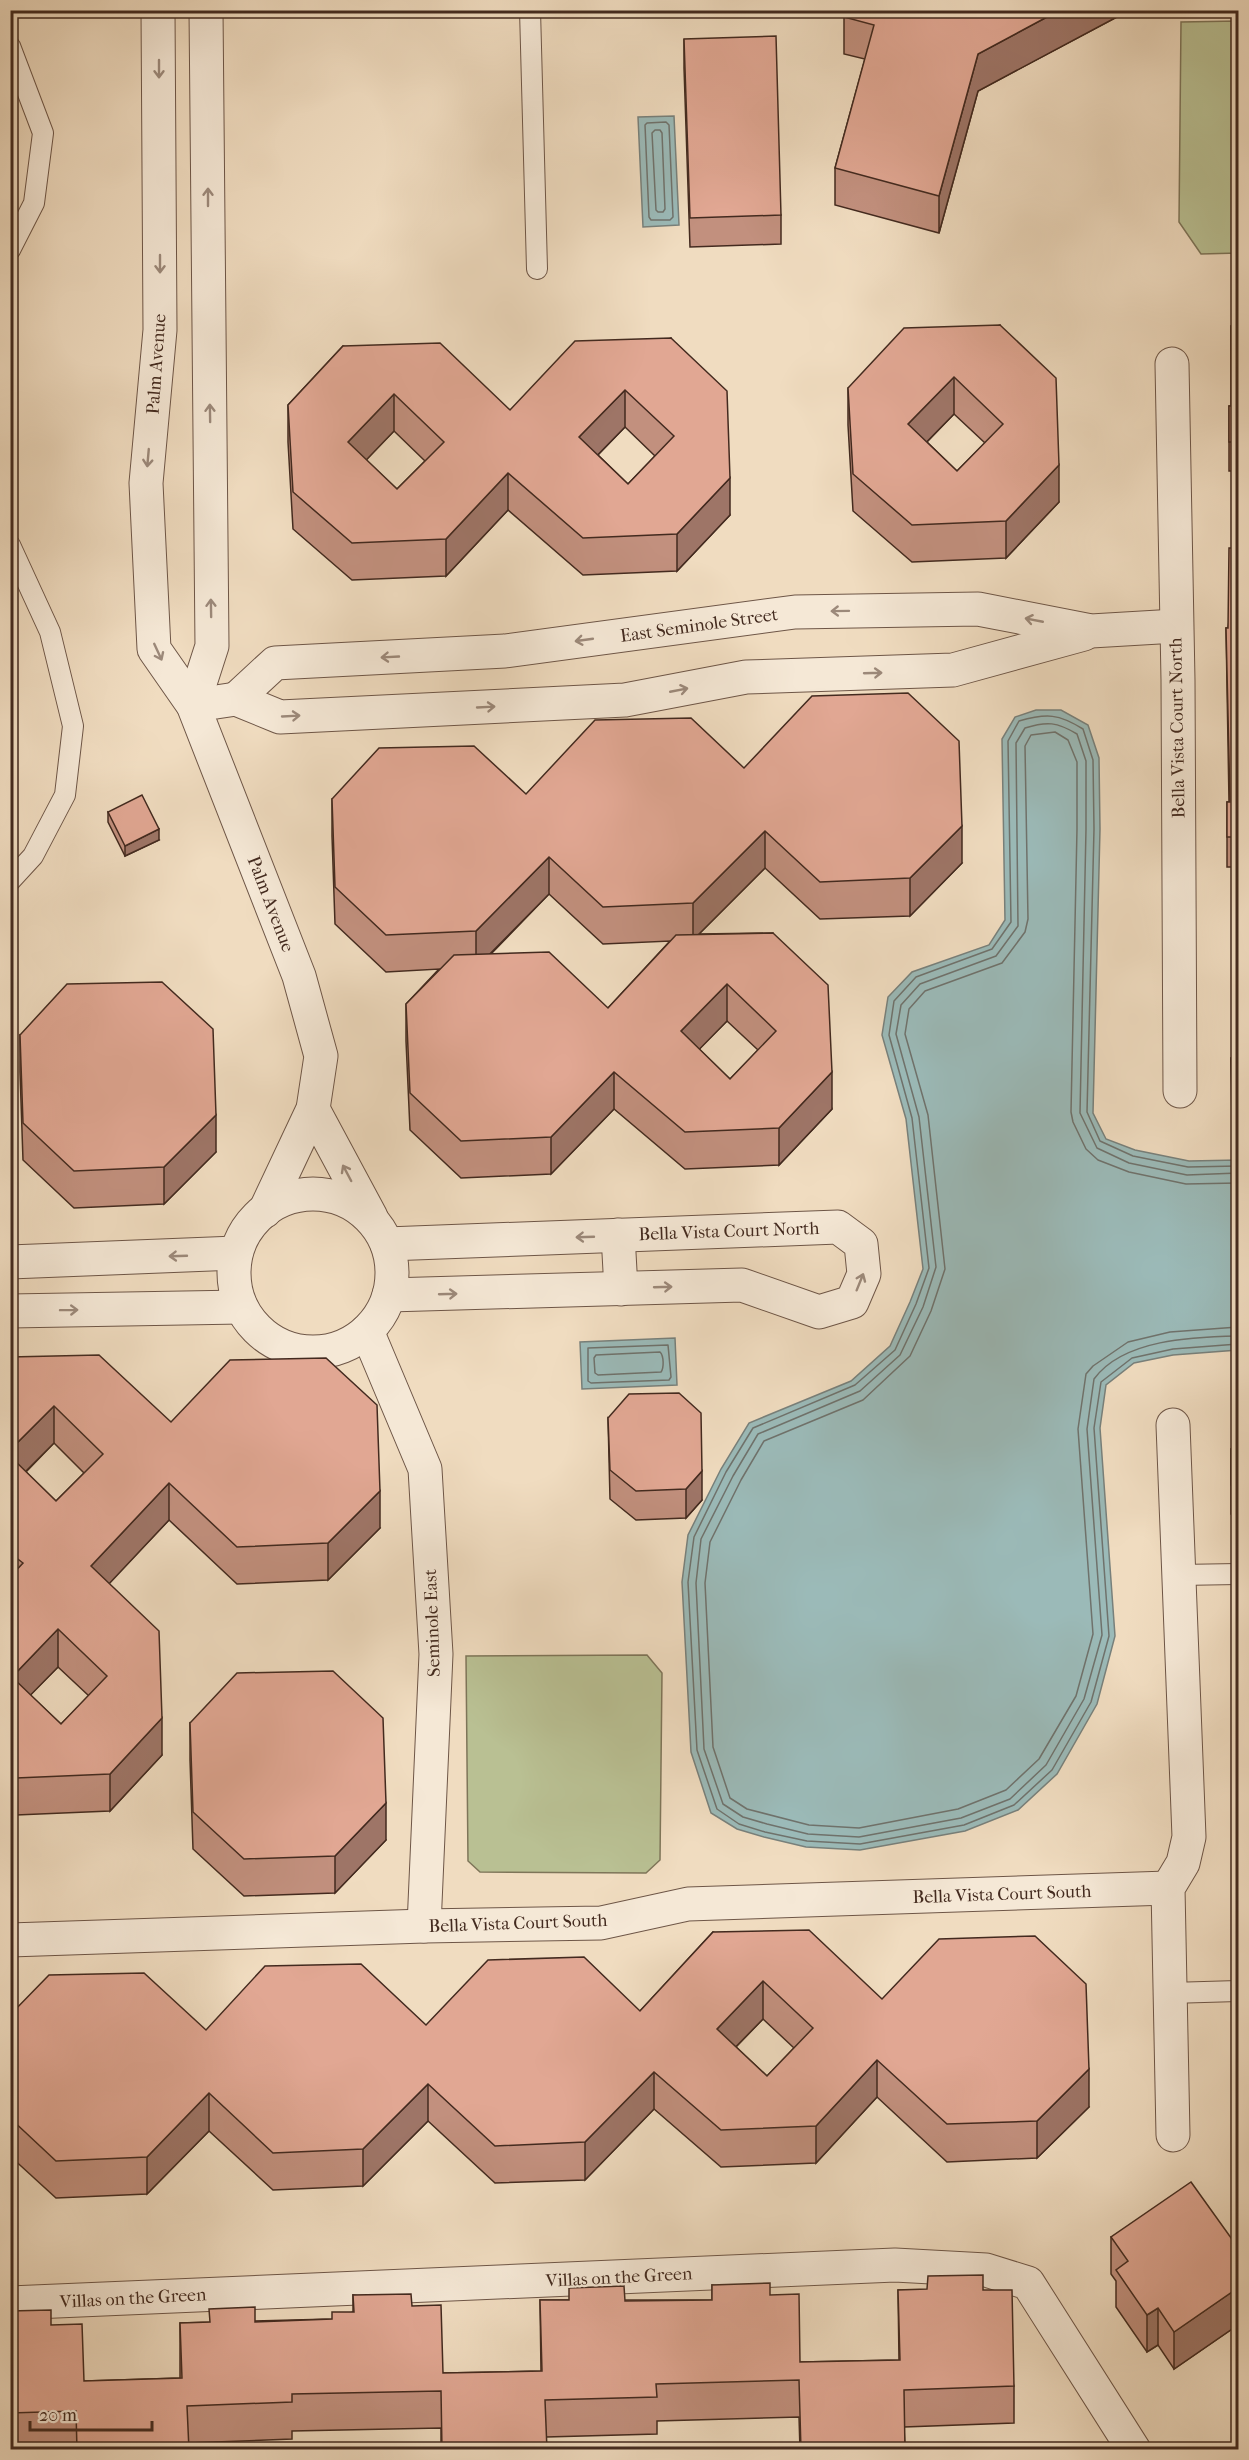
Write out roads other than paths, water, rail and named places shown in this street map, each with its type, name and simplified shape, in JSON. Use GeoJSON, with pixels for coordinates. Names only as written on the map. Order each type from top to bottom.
{"type":"FeatureCollection","features":[{"type":"Feature","properties":{"kind":"street","name":"Palm Avenue"},"geometry":{"type":"LineString","coordinates":[[158,10],[160,330],[146,483],[154,649],[193,705],[299,976],[321,1056],[313,1109],[265,1210]]}},
{"type":"Feature","properties":{"kind":"street"},"geometry":{"type":"LineString","coordinates":[[206,10],[212,646],[193,705],[236,699],[280,717],[625,700],[746,677],[952,670],[1091,631]]}},
{"type":"Feature","properties":{"kind":"street","name":"Bella Vista Court North"},"geometry":{"type":"LineString","coordinates":[[1172,364],[1180,1091]]}},
{"type":"Feature","properties":{"kind":"street","name":"East Seminole Street"},"geometry":{"type":"LineString","coordinates":[[236,699],[275,663],[505,651],[795,612],[978,609],[1091,631],[1176,626]]}},
{"type":"Feature","properties":{"kind":"street"},"geometry":{"type":"LineString","coordinates":[[313,1109],[381,1234],[392,1270],[389,1295],[381,1315],[367,1331],[346,1345],[322,1352],[298,1351],[274,1343],[254,1327],[241,1307],[233,1281],[236,1253],[247,1229],[265,1210],[286,1199],[310,1194],[335,1197],[357,1207],[381,1234]]}},
{"type":"Feature","properties":{"kind":"street","name":"Bella Vista Court North"},"geometry":{"type":"LineString","coordinates":[[381,1234],[618,1235],[838,1227],[861,1244],[864,1274],[852,1302],[819,1312],[742,1285],[389,1295]]}},
{"type":"Feature","properties":{"kind":"street"},"geometry":{"type":"LineString","coordinates":[[618,1235],[621,1289]]}},
{"type":"Feature","properties":{"kind":"street"},"geometry":{"type":"LineString","coordinates":[[10,1262],[236,1253]]}},
{"type":"Feature","properties":{"kind":"street"},"geometry":{"type":"LineString","coordinates":[[10,1311],[241,1307]]}},
{"type":"Feature","properties":{"kind":"street","name":"Seminole East"},"geometry":{"type":"LineString","coordinates":[[367,1331],[425,1468],[435,1654],[424,1926]]}},
{"type":"Feature","properties":{"kind":"street"},"geometry":{"type":"LineString","coordinates":[[1173,1425],[1189,1837],[1183,1863],[1168,1888],[1173,2135]]}},
{"type":"Feature","properties":{"kind":"street","name":"Bella Vista Court South"},"geometry":{"type":"LineString","coordinates":[[10,1940],[424,1926],[601,1923],[688,1904],[1168,1888]]}},
{"type":"Feature","properties":{"kind":"street","name":"Villas on the Green"},"geometry":{"type":"LineString","coordinates":[[10,2303],[895,2265],[986,2270],[1028,2283],[1134,2450]]}},
{"type":"Feature","properties":{"kind":"lane"},"geometry":{"type":"LineString","coordinates":[[530,10],[537,269]]}},
{"type":"Feature","properties":{"kind":"lane"},"geometry":{"type":"LineString","coordinates":[[10,46],[18,82],[43,133],[34,203],[10,250]]}},
{"type":"Feature","properties":{"kind":"lane"},"geometry":{"type":"LineString","coordinates":[[10,545],[50,632],[74,726],[65,795],[33,856],[10,881]]}},
{"type":"Feature","properties":{"kind":"lane"},"geometry":{"type":"LineString","coordinates":[[1179,1575],[1239,1574]]}},
{"type":"Feature","properties":{"kind":"lane"},"geometry":{"type":"LineString","coordinates":[[1170,1993],[1239,1991]]}},
{"type":"Feature","properties":{"kind":"water"},"geometry":{"type":"Polygon","coordinates":[[[674,116],[679,225],[643,227],[638,117],[674,116]]]}},
{"type":"Feature","properties":{"kind":"water"},"geometry":{"type":"Polygon","coordinates":[[[1036,710],[1061,710],[1088,725],[1099,758],[1100,829],[1093,1113],[1106,1139],[1135,1150],[1189,1161],[1238,1160],[1238,1350],[1173,1355],[1134,1363],[1106,1385],[1100,1428],[1115,1636],[1097,1704],[1057,1774],[1018,1810],[965,1831],[860,1850],[806,1847],[737,1829],[711,1813],[691,1752],[682,1582],[688,1535],[721,1469],[749,1423],[851,1381],[890,1346],[910,1302],[923,1269],[906,1119],[882,1035],[888,997],[912,972],[989,945],[1005,920],[1002,739],[1015,717],[1036,710]]]}},
{"type":"Feature","properties":{"kind":"water"},"geometry":{"type":"Polygon","coordinates":[[[675,1338],[677,1385],[582,1389],[580,1342],[675,1338]]]}}]}
